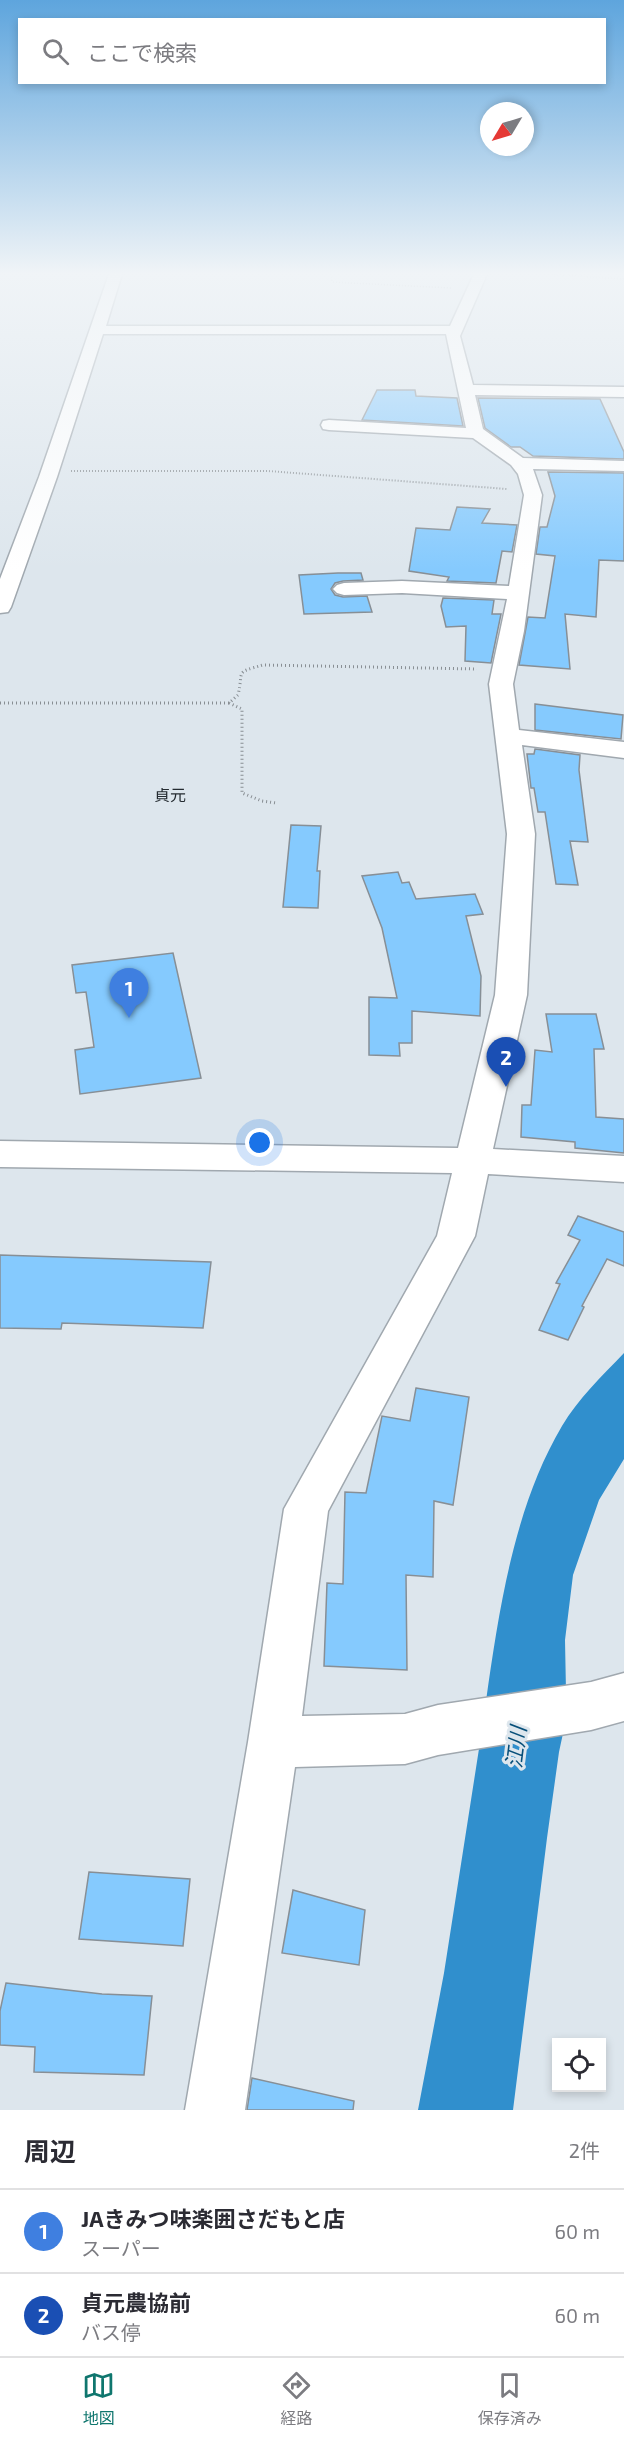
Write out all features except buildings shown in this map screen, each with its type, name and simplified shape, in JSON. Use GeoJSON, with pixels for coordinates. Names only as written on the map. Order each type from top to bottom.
{"type":"FeatureCollection","features":[{"type":"Feature","properties":{"kind":"street"},"geometry":{"type":"LineString","coordinates":[[0,608],[83,372]]}},
{"type":"Feature","properties":{"kind":"street"},"geometry":{"type":"LineString","coordinates":[[461,372],[477,433],[525,477],[624,466]]}},
{"type":"Feature","properties":{"kind":"street"},"geometry":{"type":"LineString","coordinates":[[465,390],[624,392]]}},
{"type":"Feature","properties":{"kind":"street"},"geometry":{"type":"LineString","coordinates":[[329,425],[477,433]]}},
{"type":"Feature","properties":{"kind":"street"},"geometry":{"type":"LineString","coordinates":[[215,2110],[273,1742],[306,1509],[456,1236],[511,995],[521,834],[501,684],[519,593],[525,477]]}},
{"type":"Feature","properties":{"kind":"street"},"geometry":{"type":"LineString","coordinates":[[344,589],[402,587],[519,593]]}},
{"type":"Feature","properties":{"kind":"street"},"geometry":{"type":"LineString","coordinates":[[508,736],[624,750]]}},
{"type":"Feature","properties":{"kind":"street"},"geometry":{"type":"LineString","coordinates":[[0,1154],[473,1161],[624,1169]]}},
{"type":"Feature","properties":{"kind":"street"},"geometry":{"type":"LineString","coordinates":[[273,1742],[405,1739],[438,1730],[607,1702]]}},
{"type":"Feature","properties":{"kind":"path"},"geometry":{"type":"LineString","coordinates":[[50,471],[268,471],[525,477]]}},
{"type":"Feature","properties":{"kind":"path"},"geometry":{"type":"LineString","coordinates":[[229,703],[239,694],[240,674],[244,670],[263,665],[504,670]]}},
{"type":"Feature","properties":{"kind":"path"},"geometry":{"type":"LineString","coordinates":[[0,703],[229,703],[242,709],[242,793],[262,801],[276,803]]}},
{"type":"Feature","properties":{"kind":"water"},"geometry":{"type":"Polygon","coordinates":[[[624,1353],[624,1459],[599,1500],[573,1575],[565,1640],[566,1692],[486,1701],[511,1560],[520,1525],[545,1457],[575,1406],[624,1353]]]}},
{"type":"Feature","properties":{"kind":"water","name":"江川"},"geometry":{"type":"Polygon","coordinates":[[[565,1724],[547,1838],[513,2110],[418,2110],[444,1973],[481,1736],[565,1724]]]}},
{"type":"Feature","properties":{"kind":"place","name":"JAきみつ味楽囲さだもと店"},"geometry":{"type":"Point","coordinates":[129,1018]}},
{"type":"Feature","properties":{"kind":"place","name":"貞元農協前"},"geometry":{"type":"Point","coordinates":[506,1087]}},
{"type":"Feature","properties":{"kind":"district","name":"貞元"},"geometry":{"type":"Point","coordinates":[170,794]}}]}
